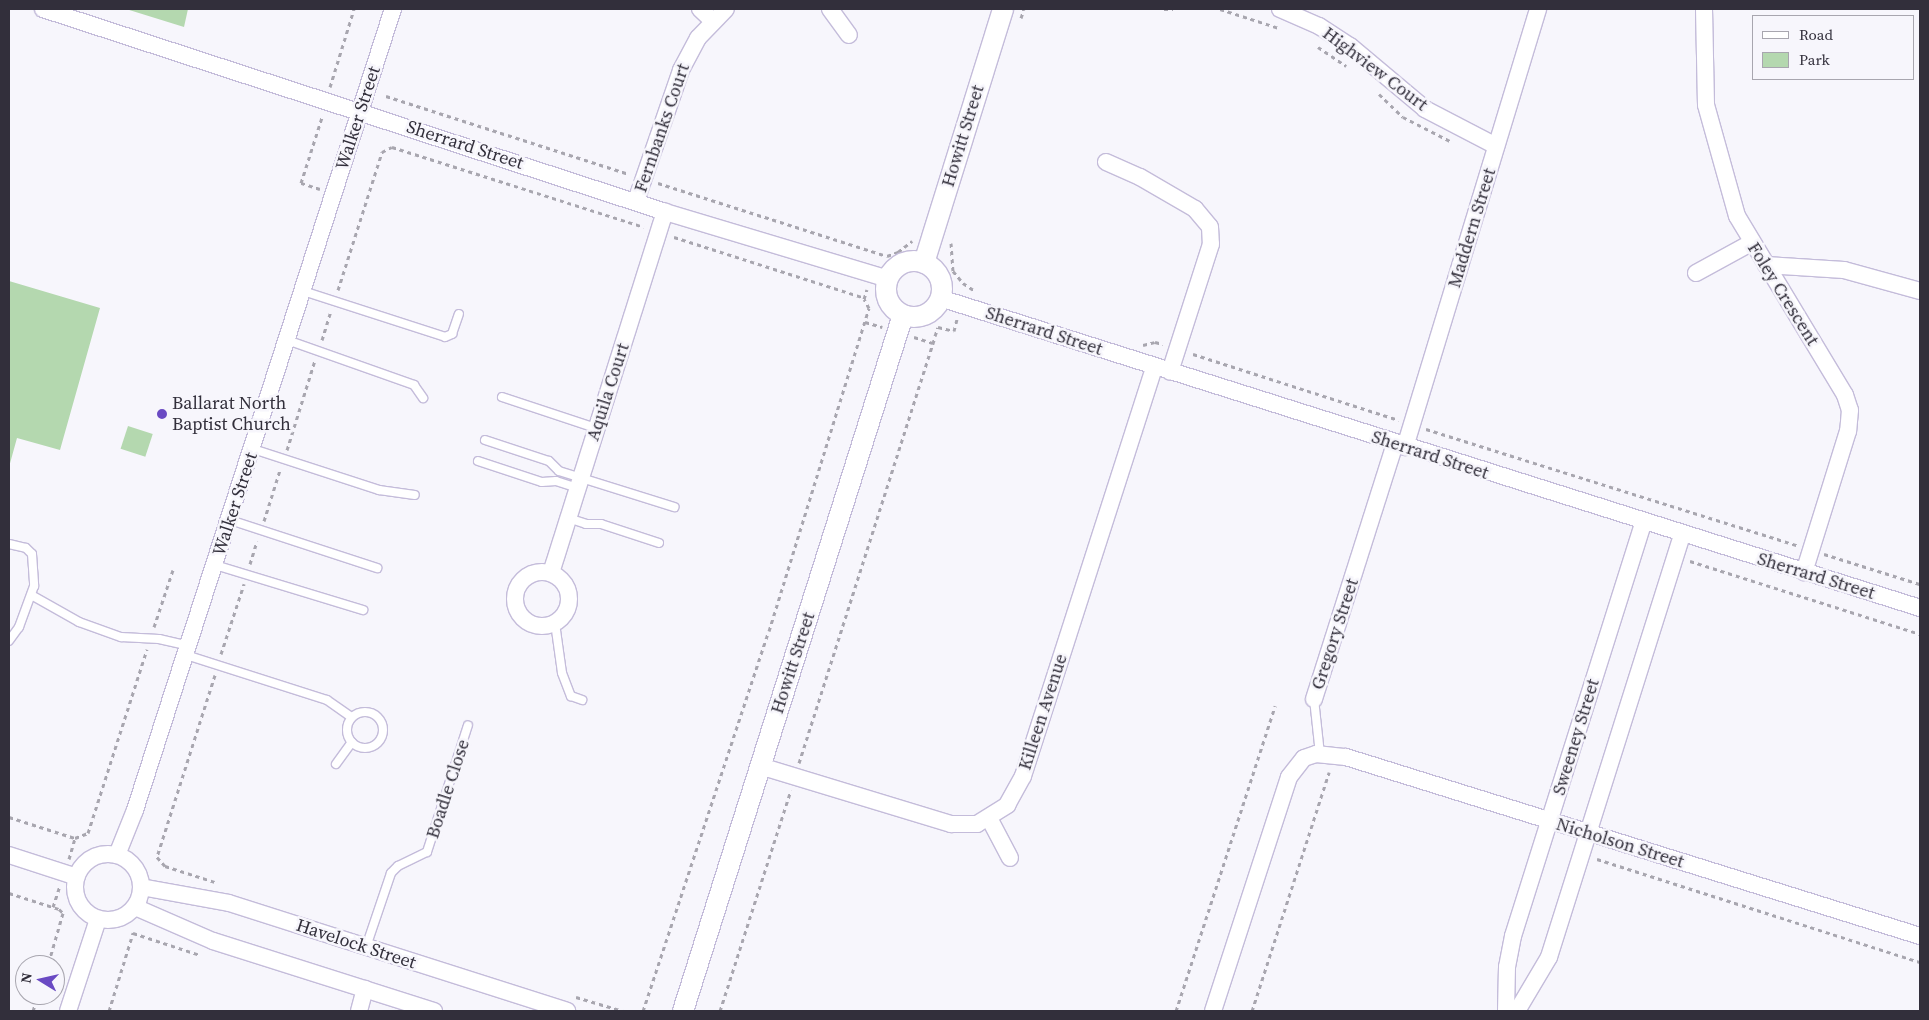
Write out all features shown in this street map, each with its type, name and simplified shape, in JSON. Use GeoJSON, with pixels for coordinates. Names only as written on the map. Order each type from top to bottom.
{"type":"FeatureCollection","features":[{"type":"Feature","properties":{"kind":"street","name":"Sherrard Street"},"geometry":{"type":"LineString","coordinates":[[42,9],[327,100],[665,212],[879,276]]}},
{"type":"Feature","properties":{"kind":"street","name":"Walker Street"},"geometry":{"type":"LineString","coordinates":[[117,855],[135,810],[230,520],[393,9]]}},
{"type":"Feature","properties":{"kind":"street"},"geometry":{"type":"LineString","coordinates":[[700,9],[712,20]]}},
{"type":"Feature","properties":{"kind":"street","name":"Fernbanks Court"},"geometry":{"type":"LineString","coordinates":[[636,201],[681,70],[698,38],[712,20],[726,9]]}},
{"type":"Feature","properties":{"kind":"street"},"geometry":{"type":"LineString","coordinates":[[830,9],[849,35]]}},
{"type":"Feature","properties":{"kind":"street","name":"Howitt Street"},"geometry":{"type":"LineString","coordinates":[[926,254],[1003,9]]}},
{"type":"Feature","properties":{"kind":"street","name":"Highview Court"},"geometry":{"type":"LineString","coordinates":[[1280,9],[1332,34],[1364,57],[1414,101],[1496,146]]}},
{"type":"Feature","properties":{"kind":"street","name":"Maddern Street"},"geometry":{"type":"LineString","coordinates":[[1400,445],[1412,424],[1538,9]]}},
{"type":"Feature","properties":{"kind":"street","name":"Foley Crescent"},"geometry":{"type":"LineString","coordinates":[[1704,9],[1708,114],[1737,216],[1751,243],[1845,395],[1850,410],[1848,431],[1804,572]]}},
{"type":"Feature","properties":{"kind":"street"},"geometry":{"type":"LineString","coordinates":[[1106,162],[1140,177],[1195,209],[1210,227],[1210,249],[1170,372]]}},
{"type":"Feature","properties":{"kind":"street","name":"Aquila Court"},"geometry":{"type":"LineString","coordinates":[[551,573],[665,212]]}},
{"type":"Feature","properties":{"kind":"street"},"geometry":{"type":"LineString","coordinates":[[1696,273],[1751,243]]}},
{"type":"Feature","properties":{"kind":"street"},"geometry":{"type":"LineString","coordinates":[[926,254],[939,276],[940,298],[925,314],[903,315],[892,306],[887,298],[879,276],[900,264],[926,254]]}},
{"type":"Feature","properties":{"kind":"street"},"geometry":{"type":"LineString","coordinates":[[1766,265],[1844,270],[1920,290]]}},
{"type":"Feature","properties":{"kind":"street","name":"Sherrard Street"},"geometry":{"type":"LineString","coordinates":[[940,298],[1682,535],[1920,608]]}},
{"type":"Feature","properties":{"kind":"street","name":"Howitt Street"},"geometry":{"type":"LineString","coordinates":[[683,1011],[903,315]]}},
{"type":"Feature","properties":{"kind":"street","name":"Killeen Avenue"},"geometry":{"type":"LineString","coordinates":[[760,766],[952,824],[971,825],[989,818],[1007,805],[1023,776],[1154,367]]}},
{"type":"Feature","properties":{"kind":"street","name":"Gregory Street"},"geometry":{"type":"LineString","coordinates":[[1314,699],[1400,445]]}},
{"type":"Feature","properties":{"kind":"street","name":"Sweeney Street"},"geometry":{"type":"LineString","coordinates":[[1506,1011],[1510,950],[1643,522]]}},
{"type":"Feature","properties":{"kind":"street"},"geometry":{"type":"LineString","coordinates":[[1517,1011],[1549,958],[1682,535]]}},
{"type":"Feature","properties":{"kind":"street"},"geometry":{"type":"LineString","coordinates":[[540,572],[551,573],[563,582],[569,597],[566,612],[556,623],[542,626],[530,623],[520,614],[515,602],[517,589],[525,578],[540,572]]}},
{"type":"Feature","properties":{"kind":"street"},"geometry":{"type":"LineString","coordinates":[[1213,1011],[1289,778],[1304,758],[1327,754]]}},
{"type":"Feature","properties":{"kind":"street","name":"Nicholson Street"},"geometry":{"type":"LineString","coordinates":[[1327,754],[1920,936]]}},
{"type":"Feature","properties":{"kind":"street"},"geometry":{"type":"LineString","coordinates":[[989,818],[1010,858]]}},
{"type":"Feature","properties":{"kind":"street"},"geometry":{"type":"LineString","coordinates":[[9,855],[70,875]]}},
{"type":"Feature","properties":{"kind":"street"},"geometry":{"type":"LineString","coordinates":[[117,855],[134,867],[141,887],[135,907],[118,919],[98,919],[81,907],[70,875],[88,860],[97,856],[117,855]]}},
{"type":"Feature","properties":{"kind":"street","name":"Havelock Street"},"geometry":{"type":"LineString","coordinates":[[141,887],[210,898],[568,1011]]}},
{"type":"Feature","properties":{"kind":"street"},"geometry":{"type":"LineString","coordinates":[[135,907],[212,941],[434,1011]]}},
{"type":"Feature","properties":{"kind":"street"},"geometry":{"type":"LineString","coordinates":[[68,1011],[98,919]]}},
{"type":"Feature","properties":{"kind":"street"},"geometry":{"type":"LineString","coordinates":[[359,1011],[365,989]]}},
{"type":"Feature","properties":{"kind":"lane"},"geometry":{"type":"LineString","coordinates":[[303,291],[445,337],[452,334],[458,314]]}},
{"type":"Feature","properties":{"kind":"lane"},"geometry":{"type":"LineString","coordinates":[[287,340],[414,385],[423,398]]}},
{"type":"Feature","properties":{"kind":"lane"},"geometry":{"type":"LineString","coordinates":[[502,397],[596,428]]}},
{"type":"Feature","properties":{"kind":"lane"},"geometry":{"type":"LineString","coordinates":[[485,440],[549,461],[559,470],[579,482]]}},
{"type":"Feature","properties":{"kind":"lane"},"geometry":{"type":"LineString","coordinates":[[253,449],[379,490],[415,495]]}},
{"type":"Feature","properties":{"kind":"lane"},"geometry":{"type":"LineString","coordinates":[[478,461],[542,482],[579,482],[674,507]]}},
{"type":"Feature","properties":{"kind":"lane"},"geometry":{"type":"LineString","coordinates":[[568,518],[586,524],[600,524],[659,543]]}},
{"type":"Feature","properties":{"kind":"lane"},"geometry":{"type":"LineString","coordinates":[[230,520],[377,568]]}},
{"type":"Feature","properties":{"kind":"lane"},"geometry":{"type":"LineString","coordinates":[[9,544],[26,548],[32,554],[33,596],[16,633],[9,641]]}},
{"type":"Feature","properties":{"kind":"lane"},"geometry":{"type":"LineString","coordinates":[[215,565],[363,610]]}},
{"type":"Feature","properties":{"kind":"lane"},"geometry":{"type":"LineString","coordinates":[[33,596],[86,625],[124,638],[150,639],[187,651],[218,665],[328,700],[351,717]]}},
{"type":"Feature","properties":{"kind":"lane"},"geometry":{"type":"LineString","coordinates":[[556,623],[562,673],[571,696],[582,700]]}},
{"type":"Feature","properties":{"kind":"lane","name":"Gregory Street"},"geometry":{"type":"LineString","coordinates":[[1314,699],[1327,754]]}},
{"type":"Feature","properties":{"kind":"lane"},"geometry":{"type":"LineString","coordinates":[[359,712],[372,713],[383,728],[379,741],[370,747],[360,747],[352,742],[346,731],[351,717],[359,712]]}},
{"type":"Feature","properties":{"kind":"lane","name":"Boadle Close"},"geometry":{"type":"LineString","coordinates":[[366,947],[391,873],[398,866],[424,856],[428,850],[468,724]]}},
{"type":"Feature","properties":{"kind":"lane"},"geometry":{"type":"LineString","coordinates":[[336,764],[352,742]]}},
{"type":"Feature","properties":{"kind":"path"},"geometry":{"type":"LineString","coordinates":[[334,194],[301,183],[354,9]]}},
{"type":"Feature","properties":{"kind":"path"},"geometry":{"type":"LineString","coordinates":[[1164,9],[1173,9]]}},
{"type":"Feature","properties":{"kind":"path"},"geometry":{"type":"LineString","coordinates":[[1220,9],[1281,29]]}},
{"type":"Feature","properties":{"kind":"path"},"geometry":{"type":"LineString","coordinates":[[1310,42],[1354,72]]}},
{"type":"Feature","properties":{"kind":"path"},"geometry":{"type":"LineString","coordinates":[[1372,87],[1403,117],[1445,141],[1454,140],[1462,128]]}},
{"type":"Feature","properties":{"kind":"path"},"geometry":{"type":"LineString","coordinates":[[386,96],[875,252],[890,256],[910,240],[926,254],[950,252]]}},
{"type":"Feature","properties":{"kind":"path"},"geometry":{"type":"LineString","coordinates":[[158,852],[382,152],[392,147],[865,298]]}},
{"type":"Feature","properties":{"kind":"path"},"geometry":{"type":"LineString","coordinates":[[865,298],[879,276],[875,252]]}},
{"type":"Feature","properties":{"kind":"path"},"geometry":{"type":"LineString","coordinates":[[720,1011],[934,336],[938,327],[954,331],[966,286]]}},
{"type":"Feature","properties":{"kind":"path"},"geometry":{"type":"LineString","coordinates":[[643,1011],[770,630],[869,308],[865,298]]}},
{"type":"Feature","properties":{"kind":"path"},"geometry":{"type":"LineString","coordinates":[[1190,353],[1920,584]]}},
{"type":"Feature","properties":{"kind":"path"},"geometry":{"type":"LineString","coordinates":[[1675,556],[1920,634]]}},
{"type":"Feature","properties":{"kind":"path"},"geometry":{"type":"LineString","coordinates":[[9,817],[75,838],[88,833],[173,570]]}},
{"type":"Feature","properties":{"kind":"path"},"geometry":{"type":"LineString","coordinates":[[1176,1011],[1275,706]]}},
{"type":"Feature","properties":{"kind":"path"},"geometry":{"type":"LineString","coordinates":[[1252,1011],[1327,754]]}},
{"type":"Feature","properties":{"kind":"path"},"geometry":{"type":"LineString","coordinates":[[54,907],[70,875],[75,838]]}},
{"type":"Feature","properties":{"kind":"path"},"geometry":{"type":"LineString","coordinates":[[1597,859],[1920,962]]}},
{"type":"Feature","properties":{"kind":"path"},"geometry":{"type":"LineString","coordinates":[[9,893],[62,911],[63,916],[51,955]]}},
{"type":"Feature","properties":{"kind":"path"},"geometry":{"type":"LineString","coordinates":[[109,1011],[132,934]]}},
{"type":"Feature","properties":{"kind":"green space"},"geometry":{"type":"Polygon","coordinates":[[[126,9],[188,9],[184,27],[126,9]]]}},
{"type":"Feature","properties":{"kind":"green space"},"geometry":{"type":"Polygon","coordinates":[[[9,281],[100,308],[60,450],[17,438],[9,467],[9,281]]]}},
{"type":"Feature","properties":{"kind":"green space"},"geometry":{"type":"Polygon","coordinates":[[[128,426],[153,434],[145,457],[121,449],[128,426]]]}},
{"type":"Feature","properties":{"kind":"place","name":"Ballarat North Baptist Church"},"geometry":{"type":"Point","coordinates":[162,414]}}]}
